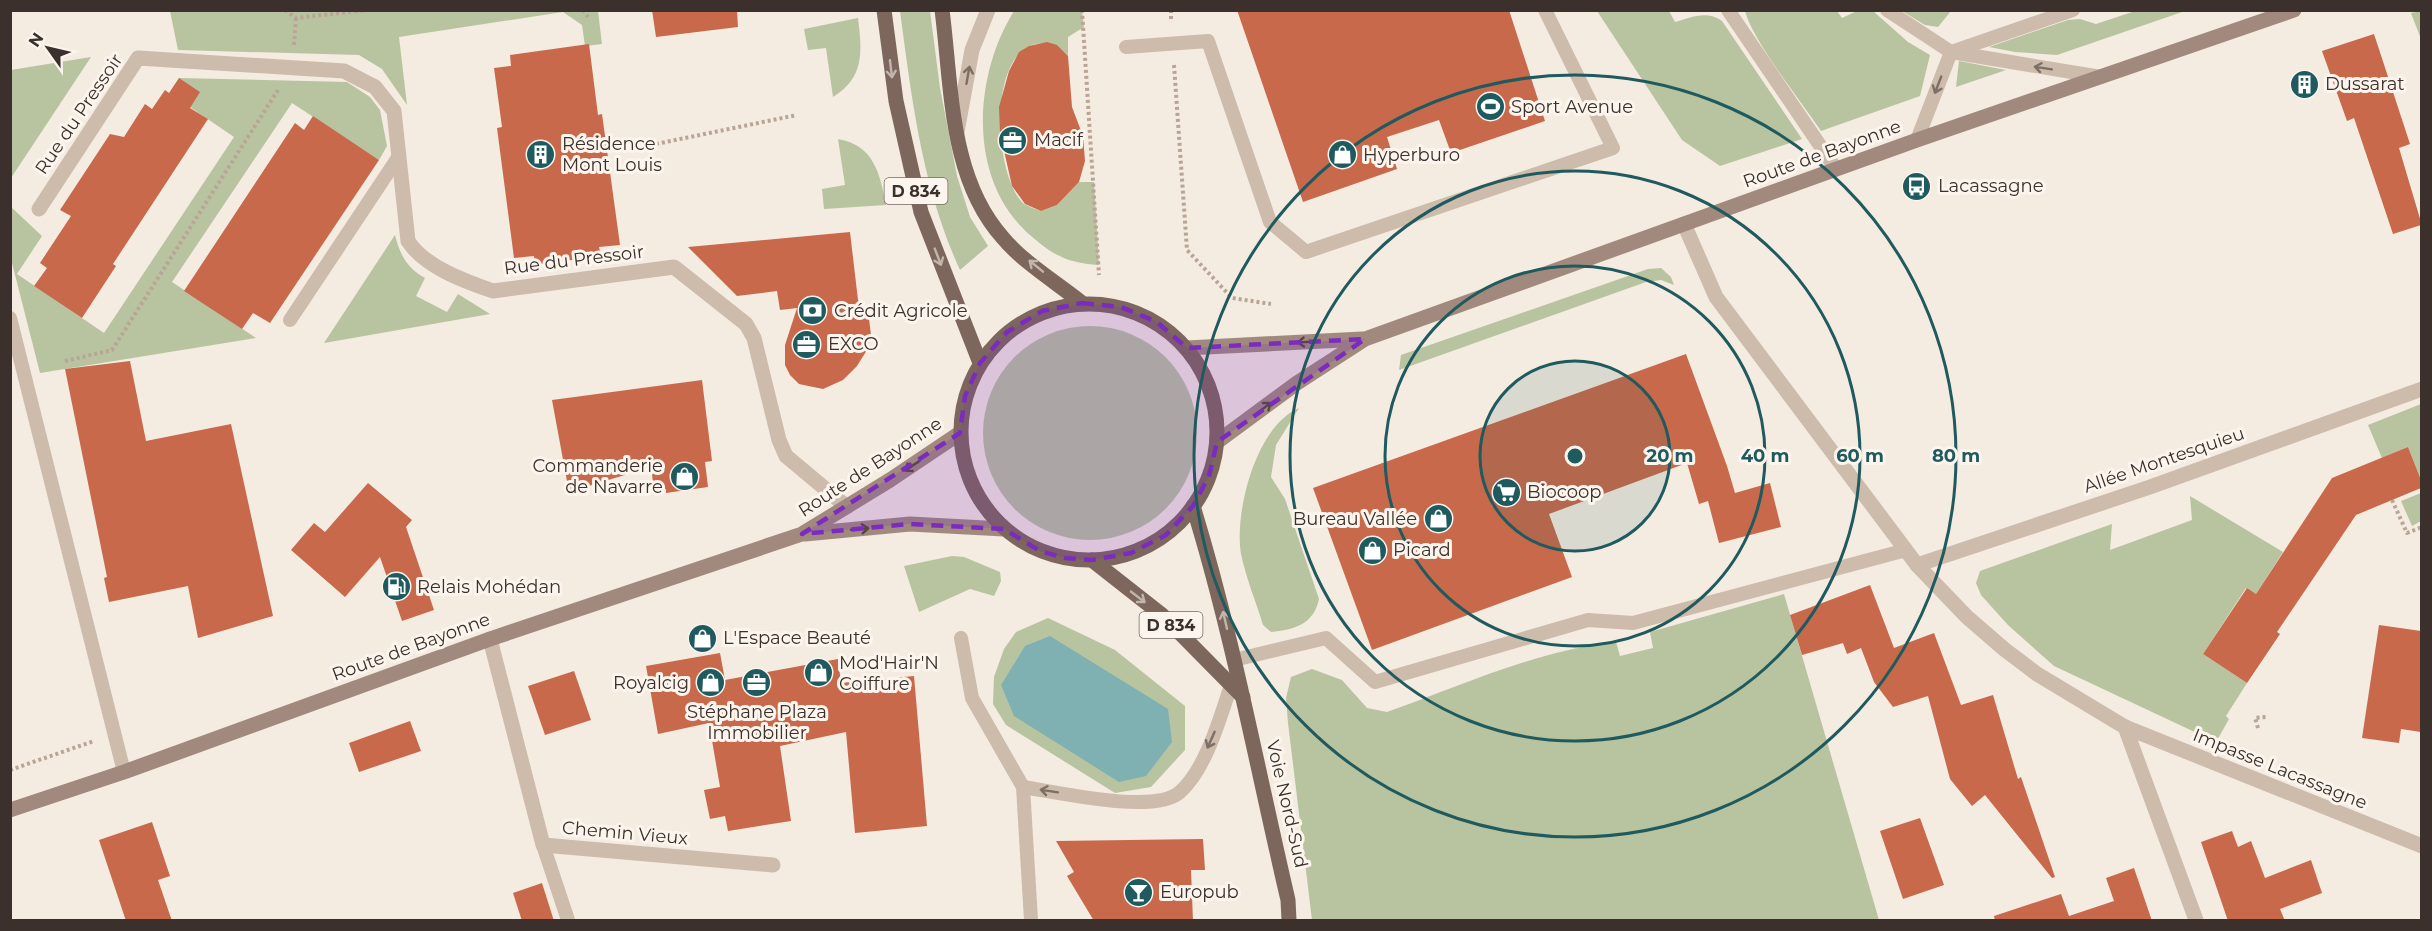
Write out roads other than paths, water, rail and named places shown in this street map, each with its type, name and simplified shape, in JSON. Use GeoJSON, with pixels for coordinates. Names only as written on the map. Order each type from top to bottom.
{"type":"FeatureCollection","features":[{"type":"Feature","properties":{"kind":"main road","name":"D 834"},"geometry":{"type":"LineString","coordinates":[[884,10],[896,101],[921,212],[980,363]]}},
{"type":"Feature","properties":{"kind":"main road","name":"D 834"},"geometry":{"type":"LineString","coordinates":[[942,10],[957,132],[969,186],[981,209],[1004,240],[1082,303]]}},
{"type":"Feature","properties":{"kind":"main road","name":"Route de Bayonne"},"geometry":{"type":"LineString","coordinates":[[1217,442],[1297,383],[1365,339],[1917,140],[2285,12]]}},
{"type":"Feature","properties":{"kind":"main road"},"geometry":{"type":"LineString","coordinates":[[1082,303],[1121,307],[1157,322],[1187,348],[1205,376],[1215,409],[1217,442],[1209,476],[1193,506],[1166,535],[1131,553],[1092,560],[1065,558],[1040,551],[1004,529],[981,502],[966,469],[960,433],[965,396],[980,363],[1007,332],[1042,311],[1082,303]]}},
{"type":"Feature","properties":{"kind":"main road","name":"Route de Bayonne"},"geometry":{"type":"LineString","coordinates":[[1187,348],[1365,339]]}},
{"type":"Feature","properties":{"kind":"main road","name":"Route de Bayonne"},"geometry":{"type":"LineString","coordinates":[[10,810],[124,772],[490,639],[802,534],[960,433]]}},
{"type":"Feature","properties":{"kind":"main road","name":"Voie Nord-Sud"},"geometry":{"type":"LineString","coordinates":[[1193,506],[1217,586],[1243,697],[1288,900],[1289,921]]}},
{"type":"Feature","properties":{"kind":"main road","name":"Route de Bayonne"},"geometry":{"type":"LineString","coordinates":[[802,534],[910,524],[1004,529]]}},
{"type":"Feature","properties":{"kind":"main road","name":"D 834"},"geometry":{"type":"LineString","coordinates":[[1092,560],[1162,615],[1243,697]]}},
{"type":"Feature","properties":{"kind":"street"},"geometry":{"type":"LineString","coordinates":[[957,132],[972,50],[988,10]]}},
{"type":"Feature","properties":{"kind":"street","name":"Rue du Pressoir"},"geometry":{"type":"LineString","coordinates":[[39,209],[138,58],[344,71],[375,87],[394,111],[408,241],[423,257],[470,283],[493,291],[674,267],[746,324],[754,338],[779,440],[786,456],[847,507]]}},
{"type":"Feature","properties":{"kind":"street","name":"Impasse Lacassagne"},"geometry":{"type":"LineString","coordinates":[[1684,224],[1716,297],[1917,565],[1967,617],[2004,649],[2037,675],[2125,727],[2421,846]]}},
{"type":"Feature","properties":{"kind":"street","name":"Allée Montesquieu"},"geometry":{"type":"LineString","coordinates":[[1917,565],[2150,487],[2421,389]]}},
{"type":"Feature","properties":{"kind":"street","name":"Chemin Vieux"},"geometry":{"type":"LineString","coordinates":[[490,639],[543,845],[773,865]]}},
{"type":"Feature","properties":{"kind":"street"},"geometry":{"type":"LineString","coordinates":[[2125,727],[2196,921]]}},
{"type":"Feature","properties":{"kind":"lane"},"geometry":{"type":"LineString","coordinates":[[1126,47],[1208,41],[1270,222],[1306,252],[1613,148],[1545,10]]}},
{"type":"Feature","properties":{"kind":"lane"},"geometry":{"type":"LineString","coordinates":[[1728,10],[1836,169]]}},
{"type":"Feature","properties":{"kind":"lane"},"geometry":{"type":"LineString","coordinates":[[1887,10],[1951,52],[2101,77]]}},
{"type":"Feature","properties":{"kind":"lane"},"geometry":{"type":"LineString","coordinates":[[1917,140],[1951,52],[2073,10]]}},
{"type":"Feature","properties":{"kind":"lane"},"geometry":{"type":"LineString","coordinates":[[290,320],[399,156]]}},
{"type":"Feature","properties":{"kind":"lane"},"geometry":{"type":"LineString","coordinates":[[10,318],[124,772]]}},
{"type":"Feature","properties":{"kind":"lane"},"geometry":{"type":"LineString","coordinates":[[1234,660],[1326,638],[1375,682],[1587,620],[1633,623],[1906,550]]}},
{"type":"Feature","properties":{"kind":"lane"},"geometry":{"type":"LineString","coordinates":[[961,638],[972,698],[1023,787],[1031,921]]}},
{"type":"Feature","properties":{"kind":"lane"},"geometry":{"type":"LineString","coordinates":[[1023,787],[1130,803],[1161,801],[1179,794],[1194,776],[1220,718],[1230,685]]}},
{"type":"Feature","properties":{"kind":"lane"},"geometry":{"type":"LineString","coordinates":[[543,845],[568,921]]}},
{"type":"Feature","properties":{"kind":"water"},"geometry":{"type":"Polygon","coordinates":[[[1050,636],[1168,709],[1172,742],[1146,776],[1119,782],[1014,716],[1001,685],[1025,646],[1050,636]]]}},
{"type":"Feature","properties":{"kind":"place","name":"Dussarat"},"geometry":{"type":"Point","coordinates":[2304,84]}},
{"type":"Feature","properties":{"kind":"place","name":"Sport Avenue"},"geometry":{"type":"Point","coordinates":[1490,107]}},
{"type":"Feature","properties":{"kind":"place","name":"Macif"},"geometry":{"type":"Point","coordinates":[1013,140]}},
{"type":"Feature","properties":{"kind":"place","name":"Résidence Mont Louis"},"geometry":{"type":"Point","coordinates":[541,154]}},
{"type":"Feature","properties":{"kind":"place","name":"Hyperburo"},"geometry":{"type":"Point","coordinates":[1342,155]}},
{"type":"Feature","properties":{"kind":"place","name":"Lacassagne"},"geometry":{"type":"Point","coordinates":[1917,186]}},
{"type":"Feature","properties":{"kind":"place","name":"Crédit Agricole"},"geometry":{"type":"Point","coordinates":[813,311]}},
{"type":"Feature","properties":{"kind":"place","name":"EXCO"},"geometry":{"type":"Point","coordinates":[807,344]}},
{"type":"Feature","properties":{"kind":"place","name":"Commanderie de Navarre"},"geometry":{"type":"Point","coordinates":[684,476]}},
{"type":"Feature","properties":{"kind":"place","name":"Biocoop"},"geometry":{"type":"Point","coordinates":[1506,492]}},
{"type":"Feature","properties":{"kind":"place","name":"Bureau Vallée"},"geometry":{"type":"Point","coordinates":[1438,519]}},
{"type":"Feature","properties":{"kind":"place","name":"Picard"},"geometry":{"type":"Point","coordinates":[1372,550]}},
{"type":"Feature","properties":{"kind":"place","name":"Relais Mohédan"},"geometry":{"type":"Point","coordinates":[396,587]}},
{"type":"Feature","properties":{"kind":"place","name":"L'Espace Beauté"},"geometry":{"type":"Point","coordinates":[702,638]}},
{"type":"Feature","properties":{"kind":"place","name":"Mod'Hair'N Coiffure"},"geometry":{"type":"Point","coordinates":[818,673]}},
{"type":"Feature","properties":{"kind":"place","name":"Royalcig"},"geometry":{"type":"Point","coordinates":[710,683]}},
{"type":"Feature","properties":{"kind":"place","name":"Stéphane Plaza Immobilier"},"geometry":{"type":"Point","coordinates":[757,683]}},
{"type":"Feature","properties":{"kind":"place","name":"Europub"},"geometry":{"type":"Point","coordinates":[1139,892]}}]}
